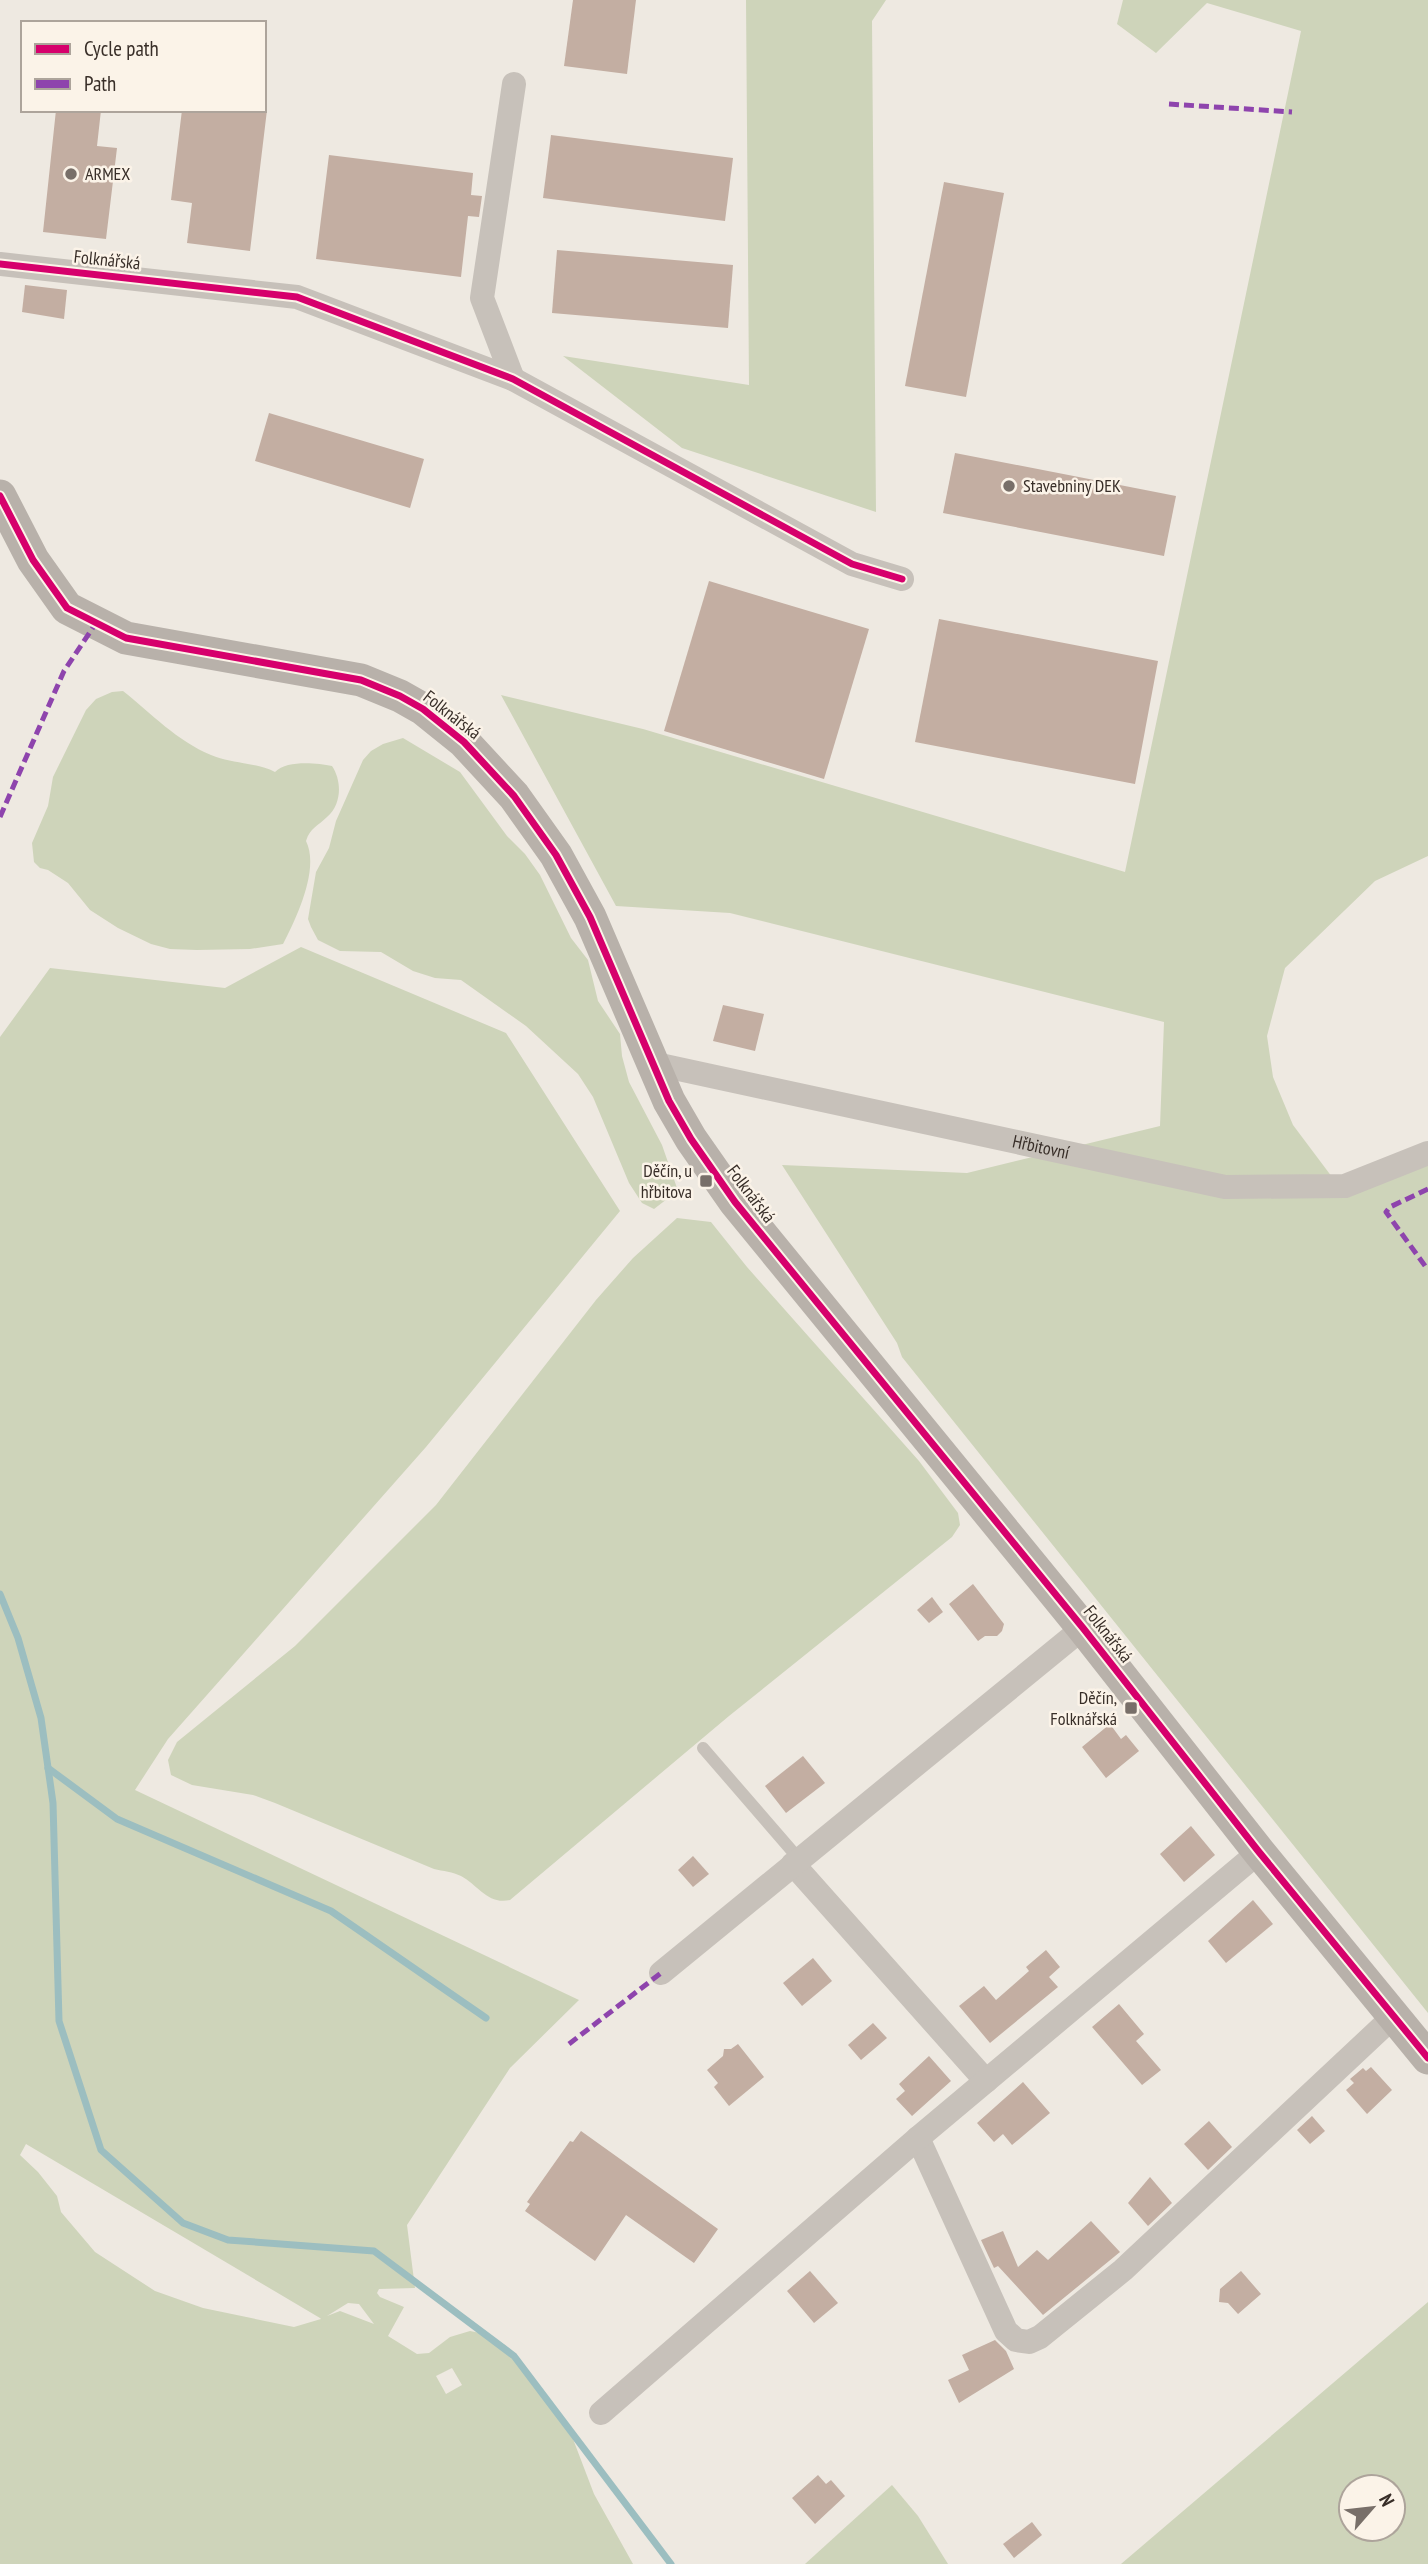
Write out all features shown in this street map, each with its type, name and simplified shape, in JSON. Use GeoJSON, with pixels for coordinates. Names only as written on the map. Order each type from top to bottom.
{"type":"FeatureCollection","features":[{"type":"Feature","properties":{"kind":"street"},"geometry":{"type":"LineString","coordinates":[[513,379],[482,298],[514,84]]}},
{"type":"Feature","properties":{"kind":"street","name":"Folknářská"},"geometry":{"type":"LineString","coordinates":[[0,264],[297,297],[513,379],[852,564],[902,579]]}},
{"type":"Feature","properties":{"kind":"street","name":"Folknářská"},"geometry":{"type":"LineString","coordinates":[[0,496],[33,560],[67,608],[126,638],[189,652],[360,681],[400,696],[445,725],[498,778],[556,855],[590,917],[669,1101],[691,1139],[735,1202],[1083,1628],[1259,1852],[1428,2058]]}},
{"type":"Feature","properties":{"kind":"street","name":"Hřbitovní"},"geometry":{"type":"LineString","coordinates":[[651,1063],[1225,1186],[1346,1186],[1428,1153]]}},
{"type":"Feature","properties":{"kind":"street"},"geometry":{"type":"LineString","coordinates":[[661,1973],[1083,1628]]}},
{"type":"Feature","properties":{"kind":"street"},"geometry":{"type":"LineString","coordinates":[[601,2413],[918,2138],[1259,1852]]}},
{"type":"Feature","properties":{"kind":"street"},"geometry":{"type":"LineString","coordinates":[[796,1862],[986,2081]]}},
{"type":"Feature","properties":{"kind":"street"},"geometry":{"type":"LineString","coordinates":[[918,2138],[1006,2331],[1016,2340],[1035,2340],[1123,2270],[1394,2016]]}},
{"type":"Feature","properties":{"kind":"lane"},"geometry":{"type":"LineString","coordinates":[[703,1748],[796,1862]]}},
{"type":"Feature","properties":{"kind":"green space"},"geometry":{"type":"Polygon","coordinates":[[[746,0],[886,0],[872,21],[876,512],[682,448],[563,356],[749,385],[746,0]]]}},
{"type":"Feature","properties":{"kind":"green space"},"geometry":{"type":"Polygon","coordinates":[[[1123,0],[1428,0],[1428,856],[1375,881],[1285,968],[1267,1036],[1273,1077],[1293,1125],[1347,1197],[1428,1163],[1428,2013],[902,1357],[897,1343],[782,1165],[967,1173],[1160,1126],[1164,1022],[730,913],[616,906],[501,695],[643,729],[1125,872],[1301,31],[1207,3],[1156,53],[1117,24],[1123,0]]]}},
{"type":"Feature","properties":{"kind":"green space"},"geometry":{"type":"Polygon","coordinates":[[[123,691],[176,735],[219,758],[260,766],[275,772],[294,764],[332,766],[338,778],[338,799],[332,812],[312,830],[306,841],[310,852],[310,865],[305,894],[283,944],[250,949],[197,950],[170,949],[151,944],[90,910],[68,883],[34,862],[32,843],[48,806],[53,777],[86,710],[96,699],[112,692],[123,691]]]}},
{"type":"Feature","properties":{"kind":"green space"},"geometry":{"type":"Polygon","coordinates":[[[403,738],[460,772],[507,836],[525,854],[540,875],[571,938],[588,960],[598,1001],[620,1034],[629,1082],[662,1145],[677,1188],[654,1209],[642,1203],[629,1183],[593,1097],[578,1074],[526,1026],[461,980],[435,978],[413,971],[381,952],[340,951],[318,940],[311,927],[308,919],[316,872],[329,848],[336,821],[363,760],[383,744],[403,738]]]}},
{"type":"Feature","properties":{"kind":"green space"},"geometry":{"type":"Polygon","coordinates":[[[301,947],[506,1033],[620,1211],[426,1447],[168,1739],[135,1790],[579,2000],[510,2068],[407,2225],[415,2288],[379,2289],[377,2293],[380,2297],[404,2307],[388,2336],[417,2354],[429,2353],[450,2337],[470,2331],[485,2334],[505,2345],[573,2439],[594,2494],[633,2564],[0,2564],[0,1037],[50,968],[225,988],[301,947]],[[26,2144],[20,2155],[57,2196],[61,2212],[95,2252],[155,2291],[203,2308],[294,2327],[321,2319],[320,2318],[26,2144]],[[348,2303],[327,2316],[340,2311],[374,2324],[359,2304],[348,2303]],[[452,2368],[436,2376],[446,2394],[462,2385],[452,2368]]]}},
{"type":"Feature","properties":{"kind":"green space"},"geometry":{"type":"Polygon","coordinates":[[[677,1218],[711,1222],[747,1267],[919,1461],[958,1513],[960,1525],[952,1537],[729,1716],[510,1900],[496,1900],[458,1875],[434,1869],[275,1803],[253,1795],[192,1785],[171,1775],[168,1760],[177,1742],[295,1646],[436,1505],[596,1300],[633,1258],[677,1218]]]}},
{"type":"Feature","properties":{"kind":"green space"},"geometry":{"type":"Polygon","coordinates":[[[1428,2302],[1428,2564],[1121,2564],[1428,2302]]]}},
{"type":"Feature","properties":{"kind":"green space"},"geometry":{"type":"Polygon","coordinates":[[[892,2485],[918,2516],[948,2564],[805,2564],[892,2485]]]}},
{"type":"Feature","properties":{"kind":"building"},"geometry":{"type":"Polygon","coordinates":[[[573,0],[636,0],[627,74],[564,66],[573,0]]]}},
{"type":"Feature","properties":{"kind":"building"},"geometry":{"type":"Polygon","coordinates":[[[267,110],[250,251],[187,243],[192,203],[171,200],[182,112],[267,110]]]}},
{"type":"Feature","properties":{"kind":"building"},"geometry":{"type":"Polygon","coordinates":[[[56,112],[101,112],[97,146],[117,148],[106,239],[43,232],[56,112]]]}},
{"type":"Feature","properties":{"kind":"building"},"geometry":{"type":"Polygon","coordinates":[[[551,135],[733,158],[725,221],[543,198],[551,135]]]}},
{"type":"Feature","properties":{"kind":"building"},"geometry":{"type":"Polygon","coordinates":[[[329,155],[473,173],[471,195],[482,196],[479,217],[468,216],[461,277],[316,259],[329,155]]]}},
{"type":"Feature","properties":{"kind":"building"},"geometry":{"type":"Polygon","coordinates":[[[944,182],[1004,193],[966,397],[905,386],[944,182]]]}},
{"type":"Feature","properties":{"kind":"building"},"geometry":{"type":"Polygon","coordinates":[[[557,250],[733,265],[728,328],[552,313],[557,250]]]}},
{"type":"Feature","properties":{"kind":"building"},"geometry":{"type":"Polygon","coordinates":[[[25,285],[67,290],[64,319],[22,312],[25,285]]]}},
{"type":"Feature","properties":{"kind":"building"},"geometry":{"type":"Polygon","coordinates":[[[269,413],[424,459],[410,508],[255,461],[269,413]]]}},
{"type":"Feature","properties":{"kind":"building"},"geometry":{"type":"Polygon","coordinates":[[[955,453],[1176,496],[1164,556],[943,513],[955,453]]]}},
{"type":"Feature","properties":{"kind":"building"},"geometry":{"type":"Polygon","coordinates":[[[709,581],[869,629],[824,779],[664,731],[709,581]]]}},
{"type":"Feature","properties":{"kind":"building"},"geometry":{"type":"Polygon","coordinates":[[[939,619],[1158,661],[1135,784],[915,742],[939,619]]]}},
{"type":"Feature","properties":{"kind":"building"},"geometry":{"type":"Polygon","coordinates":[[[723,1005],[764,1014],[755,1051],[713,1041],[723,1005]]]}},
{"type":"Feature","properties":{"kind":"building"},"geometry":{"type":"Polygon","coordinates":[[[973,1584],[1004,1624],[997,1636],[985,1636],[978,1641],[949,1604],[973,1584]]]}},
{"type":"Feature","properties":{"kind":"building"},"geometry":{"type":"Polygon","coordinates":[[[932,1597],[943,1612],[929,1623],[917,1610],[932,1597]]]}},
{"type":"Feature","properties":{"kind":"building"},"geometry":{"type":"Polygon","coordinates":[[[1110,1724],[1121,1739],[1126,1735],[1139,1751],[1106,1778],[1082,1747],[1110,1724]]]}},
{"type":"Feature","properties":{"kind":"building"},"geometry":{"type":"Polygon","coordinates":[[[803,1756],[825,1783],[786,1813],[765,1786],[803,1756]]]}},
{"type":"Feature","properties":{"kind":"building"},"geometry":{"type":"Polygon","coordinates":[[[1191,1826],[1215,1855],[1184,1882],[1160,1854],[1191,1826]]]}},
{"type":"Feature","properties":{"kind":"building"},"geometry":{"type":"Polygon","coordinates":[[[693,1856],[709,1874],[693,1887],[678,1870],[693,1856]]]}},
{"type":"Feature","properties":{"kind":"building"},"geometry":{"type":"Polygon","coordinates":[[[1253,1900],[1273,1924],[1226,1963],[1208,1941],[1253,1900]]]}},
{"type":"Feature","properties":{"kind":"building"},"geometry":{"type":"Polygon","coordinates":[[[1046,1950],[1060,1967],[1049,1977],[1058,1987],[990,2043],[959,2006],[984,1986],[996,2000],[1029,1971],[1026,1967],[1046,1950]]]}},
{"type":"Feature","properties":{"kind":"building"},"geometry":{"type":"Polygon","coordinates":[[[813,1958],[832,1981],[802,2006],[783,1983],[813,1958]]]}},
{"type":"Feature","properties":{"kind":"building"},"geometry":{"type":"Polygon","coordinates":[[[1119,2004],[1144,2034],[1136,2041],[1161,2070],[1142,2085],[1092,2027],[1119,2004]]]}},
{"type":"Feature","properties":{"kind":"building"},"geometry":{"type":"Polygon","coordinates":[[[873,2023],[887,2038],[861,2060],[848,2045],[873,2023]]]}},
{"type":"Feature","properties":{"kind":"building"},"geometry":{"type":"Polygon","coordinates":[[[738,2044],[764,2077],[729,2106],[714,2087],[718,2083],[707,2070],[723,2056],[724,2049],[731,2049],[738,2044]]]}},
{"type":"Feature","properties":{"kind":"building"},"geometry":{"type":"Polygon","coordinates":[[[929,2056],[951,2081],[912,2116],[896,2099],[905,2091],[899,2084],[929,2056]]]}},
{"type":"Feature","properties":{"kind":"building"},"geometry":{"type":"Polygon","coordinates":[[[1371,2067],[1392,2090],[1367,2114],[1346,2090],[1354,2083],[1350,2079],[1363,2068],[1366,2071],[1371,2067]]]}},
{"type":"Feature","properties":{"kind":"building"},"geometry":{"type":"Polygon","coordinates":[[[1023,2082],[1050,2113],[1012,2145],[1003,2134],[994,2142],[977,2123],[1023,2082]]]}},
{"type":"Feature","properties":{"kind":"building"},"geometry":{"type":"Polygon","coordinates":[[[1312,2116],[1325,2131],[1310,2144],[1297,2130],[1312,2116]]]}},
{"type":"Feature","properties":{"kind":"building"},"geometry":{"type":"Polygon","coordinates":[[[1209,2121],[1232,2147],[1208,2170],[1184,2144],[1209,2121]]]}},
{"type":"Feature","properties":{"kind":"building"},"geometry":{"type":"Polygon","coordinates":[[[581,2131],[718,2229],[694,2263],[626,2215],[595,2261],[525,2211],[530,2204],[527,2202],[570,2141],[573,2142],[581,2131]]]}},
{"type":"Feature","properties":{"kind":"building"},"geometry":{"type":"Polygon","coordinates":[[[1150,2177],[1172,2203],[1148,2226],[1128,2203],[1150,2177]]]}},
{"type":"Feature","properties":{"kind":"building"},"geometry":{"type":"Polygon","coordinates":[[[1091,2221],[1120,2252],[1043,2315],[998,2266],[994,2268],[981,2240],[1003,2231],[1018,2267],[1037,2250],[1048,2260],[1091,2221]]]}},
{"type":"Feature","properties":{"kind":"building"},"geometry":{"type":"Polygon","coordinates":[[[810,2271],[838,2303],[814,2323],[787,2291],[810,2271]]]}},
{"type":"Feature","properties":{"kind":"building"},"geometry":{"type":"Polygon","coordinates":[[[1241,2271],[1261,2294],[1238,2314],[1228,2303],[1219,2302],[1220,2289],[1241,2271]]]}},
{"type":"Feature","properties":{"kind":"building"},"geometry":{"type":"Polygon","coordinates":[[[995,2340],[1006,2351],[1014,2369],[959,2403],[948,2380],[969,2370],[962,2355],[995,2340]]]}},
{"type":"Feature","properties":{"kind":"building"},"geometry":{"type":"Polygon","coordinates":[[[818,2475],[826,2484],[831,2480],[845,2496],[815,2524],[792,2498],[818,2475]]]}},
{"type":"Feature","properties":{"kind":"building"},"geometry":{"type":"Polygon","coordinates":[[[1032,2522],[1042,2535],[1014,2558],[1003,2544],[1032,2522]]]}},
{"type":"Feature","properties":{"kind":"waterway"},"geometry":{"type":"LineString","coordinates":[[0,1594],[18,1638],[41,1718],[53,1803],[59,2021],[101,2150],[183,2223],[228,2240],[374,2251],[514,2356],[671,2564]]}},
{"type":"Feature","properties":{"kind":"waterway"},"geometry":{"type":"LineString","coordinates":[[48,1768],[117,1819],[331,1911],[486,2018]]}},
{"type":"Feature","properties":{"kind":"marked path"},"geometry":{"type":"LineString","coordinates":[[1169,104],[1292,112]]}},
{"type":"Feature","properties":{"kind":"marked path"},"geometry":{"type":"LineString","coordinates":[[0,817],[64,671],[96,623]]}},
{"type":"Feature","properties":{"kind":"marked path"},"geometry":{"type":"LineString","coordinates":[[1428,1189],[1390,1207],[1386,1212],[1428,1270]]}},
{"type":"Feature","properties":{"kind":"marked path"},"geometry":{"type":"LineString","coordinates":[[569,2044],[661,1973]]}},
{"type":"Feature","properties":{"kind":"cycle path"},"geometry":{"type":"LineString","coordinates":[[0,264],[297,297],[513,379],[852,564],[902,579]]}},
{"type":"Feature","properties":{"kind":"cycle path"},"geometry":{"type":"LineString","coordinates":[[0,496],[33,560],[67,608],[126,638],[361,680],[400,696],[423,709],[464,742],[514,796],[556,855],[590,917],[669,1101],[691,1139],[735,1202],[1083,1628],[1259,1852],[1428,2058]]}},
{"type":"Feature","properties":{"kind":"place","name":"ARMEX"},"geometry":{"type":"Point","coordinates":[71,174]}},
{"type":"Feature","properties":{"kind":"place","name":"Stavebniny DEK"},"geometry":{"type":"Point","coordinates":[1009,486]}},
{"type":"Feature","properties":{"kind":"place","name":"Děčín, u hřbitova"},"geometry":{"type":"Point","coordinates":[706,1181]}},
{"type":"Feature","properties":{"kind":"place","name":"Děčín, Folknářská"},"geometry":{"type":"Point","coordinates":[1131,1708]}}]}
